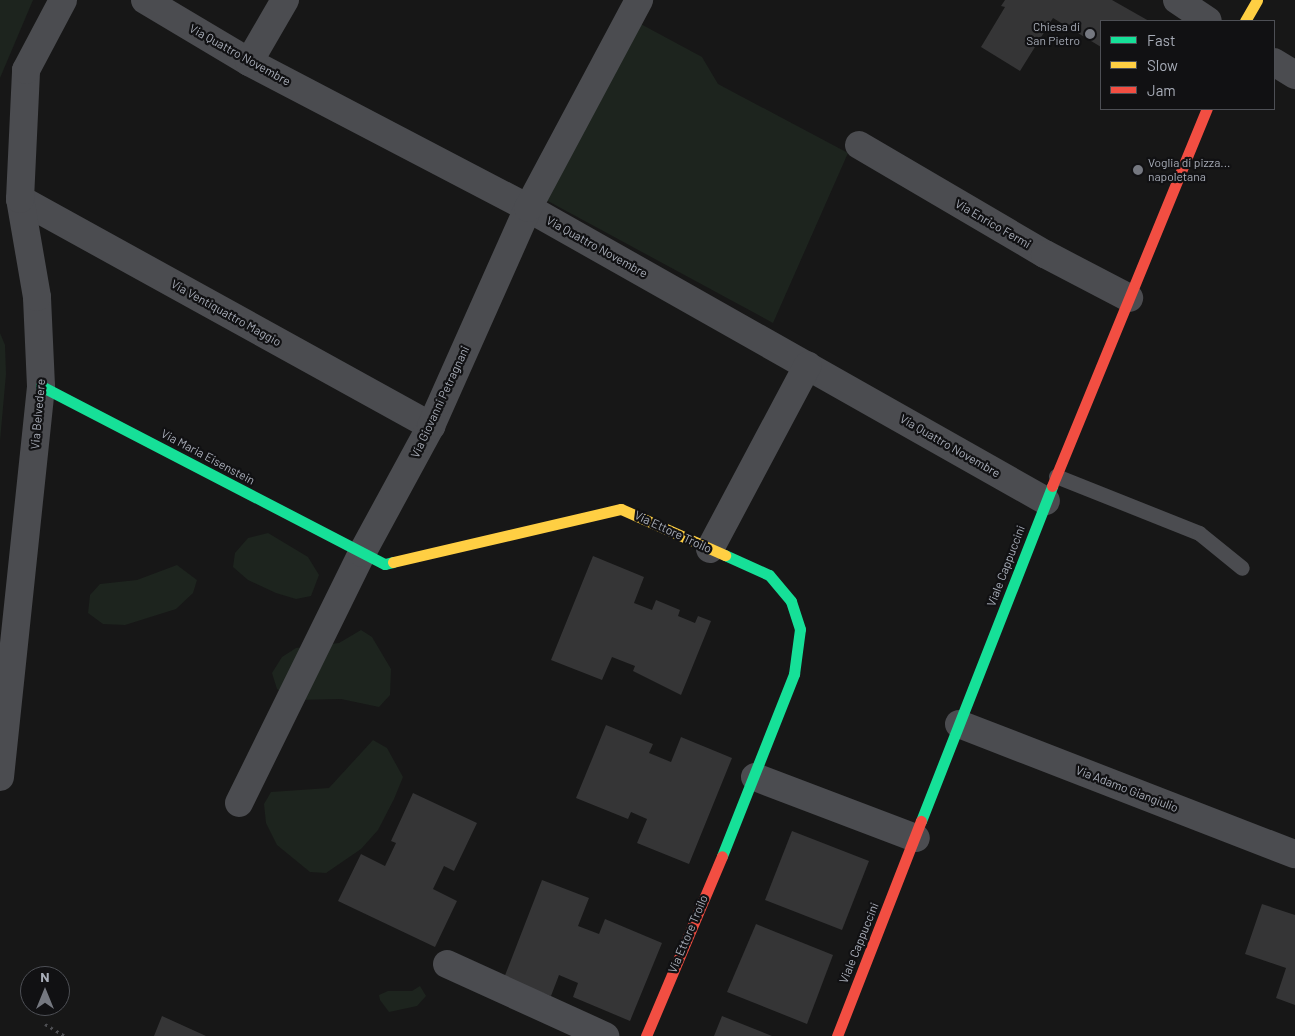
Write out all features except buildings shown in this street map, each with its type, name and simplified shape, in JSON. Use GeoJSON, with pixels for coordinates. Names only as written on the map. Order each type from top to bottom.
{"type":"FeatureCollection","features":[{"type":"Feature","properties":{"kind":"street","name":"Via Belvedere"},"geometry":{"type":"LineString","coordinates":[[0,777],[42,386],[37,297],[20,199],[26,70],[63,0]]}},
{"type":"Feature","properties":{"kind":"street","name":"Via Quattro Novembre"},"geometry":{"type":"LineString","coordinates":[[144,0],[249,62],[528,208],[1046,501]]}},
{"type":"Feature","properties":{"kind":"street"},"geometry":{"type":"LineString","coordinates":[[249,62],[285,0]]}},
{"type":"Feature","properties":{"kind":"street","name":"Via Giovanni Petragnani"},"geometry":{"type":"LineString","coordinates":[[239,803],[362,553],[431,426],[528,208],[639,0]]}},
{"type":"Feature","properties":{"kind":"street"},"geometry":{"type":"LineString","coordinates":[[1177,0],[1207,20]]}},
{"type":"Feature","properties":{"kind":"street"},"geometry":{"type":"LineString","coordinates":[[1246,20],[1257,0]]}},
{"type":"Feature","properties":{"kind":"street"},"geometry":{"type":"LineString","coordinates":[[1275,63],[1295,75]]}},
{"type":"Feature","properties":{"kind":"street","name":"Viale Cappuccini"},"geometry":{"type":"LineString","coordinates":[[837,1036],[916,838],[1046,501],[1206,110]]}},
{"type":"Feature","properties":{"kind":"street","name":"Via Enrico Fermi"},"geometry":{"type":"LineString","coordinates":[[859,146],[1045,254],[1129,298]]}},
{"type":"Feature","properties":{"kind":"street","name":"Via Ventiquattro Maggio"},"geometry":{"type":"LineString","coordinates":[[20,199],[431,426]]}},
{"type":"Feature","properties":{"kind":"street"},"geometry":{"type":"LineString","coordinates":[[710,549],[808,365]]}},
{"type":"Feature","properties":{"kind":"street","name":"Via Maria Eisenstein"},"geometry":{"type":"LineString","coordinates":[[42,386],[362,553]]}},
{"type":"Feature","properties":{"kind":"street","name":"Via Ettore Troilo"},"geometry":{"type":"LineString","coordinates":[[362,553],[385,564],[622,509],[769,575],[791,601],[800,629],[794,674],[755,778],[646,1036]]}},
{"type":"Feature","properties":{"kind":"street","name":"Via Adamo Giangiulio"},"geometry":{"type":"LineString","coordinates":[[959,724],[1295,854]]}},
{"type":"Feature","properties":{"kind":"street"},"geometry":{"type":"LineString","coordinates":[[755,778],[916,838]]}},
{"type":"Feature","properties":{"kind":"street"},"geometry":{"type":"LineString","coordinates":[[447,964],[605,1036]]}},
{"type":"Feature","properties":{"kind":"lane"},"geometry":{"type":"LineString","coordinates":[[1056,476],[1199,533],[1242,568]]}},
{"type":"Feature","properties":{"kind":"path"},"geometry":{"type":"LineString","coordinates":[[45,1024],[65,1036]]}},
{"type":"Feature","properties":{"kind":"shaded area"},"geometry":{"type":"Polygon","coordinates":[[[0,0],[33,0],[0,78],[0,0]]]}},
{"type":"Feature","properties":{"kind":"shaded area"},"geometry":{"type":"Polygon","coordinates":[[[637,22],[702,57],[718,84],[848,153],[773,323],[546,200],[637,22]]]}},
{"type":"Feature","properties":{"kind":"shaded area"},"geometry":{"type":"Polygon","coordinates":[[[0,333],[5,345],[6,374],[0,441],[0,333]]]}},
{"type":"Feature","properties":{"kind":"shaded area"},"geometry":{"type":"Polygon","coordinates":[[[268,533],[308,557],[319,575],[311,596],[296,599],[276,593],[248,580],[233,567],[235,553],[248,538],[268,533]]]}},
{"type":"Feature","properties":{"kind":"shaded area"},"geometry":{"type":"Polygon","coordinates":[[[177,565],[197,580],[193,593],[176,609],[125,625],[103,624],[88,613],[90,595],[100,584],[137,580],[177,565]]]}},
{"type":"Feature","properties":{"kind":"shaded area"},"geometry":{"type":"Polygon","coordinates":[[[361,630],[372,637],[391,669],[390,695],[379,707],[341,699],[294,700],[277,689],[272,673],[282,657],[296,648],[339,643],[361,630]]]}},
{"type":"Feature","properties":{"kind":"shaded area"},"geometry":{"type":"Polygon","coordinates":[[[373,740],[387,748],[403,777],[394,799],[378,830],[361,849],[326,873],[310,872],[277,845],[266,823],[264,804],[271,792],[329,788],[373,740]]]}},
{"type":"Feature","properties":{"kind":"shaded area"},"geometry":{"type":"Polygon","coordinates":[[[420,986],[426,996],[417,1006],[389,1012],[380,1000],[379,995],[388,991],[412,991],[420,986]]]}},
{"type":"Feature","properties":{"kind":"traffic: fast"},"geometry":{"type":"LineString","coordinates":[[41,386],[385,564],[393,562]]}},
{"type":"Feature","properties":{"kind":"traffic: fast"},"geometry":{"type":"LineString","coordinates":[[921,821],[1052,486]]}},
{"type":"Feature","properties":{"kind":"traffic: fast"},"geometry":{"type":"LineString","coordinates":[[722,856],[794,674],[800,629],[791,601],[769,575],[725,555]]}},
{"type":"Feature","properties":{"kind":"traffic: slow"},"geometry":{"type":"LineString","coordinates":[[1246,20],[1257,0]]}},
{"type":"Feature","properties":{"kind":"traffic: slow"},"geometry":{"type":"LineString","coordinates":[[393,562],[621,509],[725,555]]}},
{"type":"Feature","properties":{"kind":"traffic: jam"},"geometry":{"type":"LineString","coordinates":[[1052,486],[1207,110]]}},
{"type":"Feature","properties":{"kind":"traffic: jam"},"geometry":{"type":"LineString","coordinates":[[837,1036],[921,821]]}},
{"type":"Feature","properties":{"kind":"traffic: jam"},"geometry":{"type":"LineString","coordinates":[[646,1036],[722,856]]}},
{"type":"Feature","properties":{"kind":"place","name":"Chiesa di San Pietro"},"geometry":{"type":"Point","coordinates":[1090,34]}},
{"type":"Feature","properties":{"kind":"place","name":"Voglia di pizza... napoletana"},"geometry":{"type":"Point","coordinates":[1138,170]}}]}
